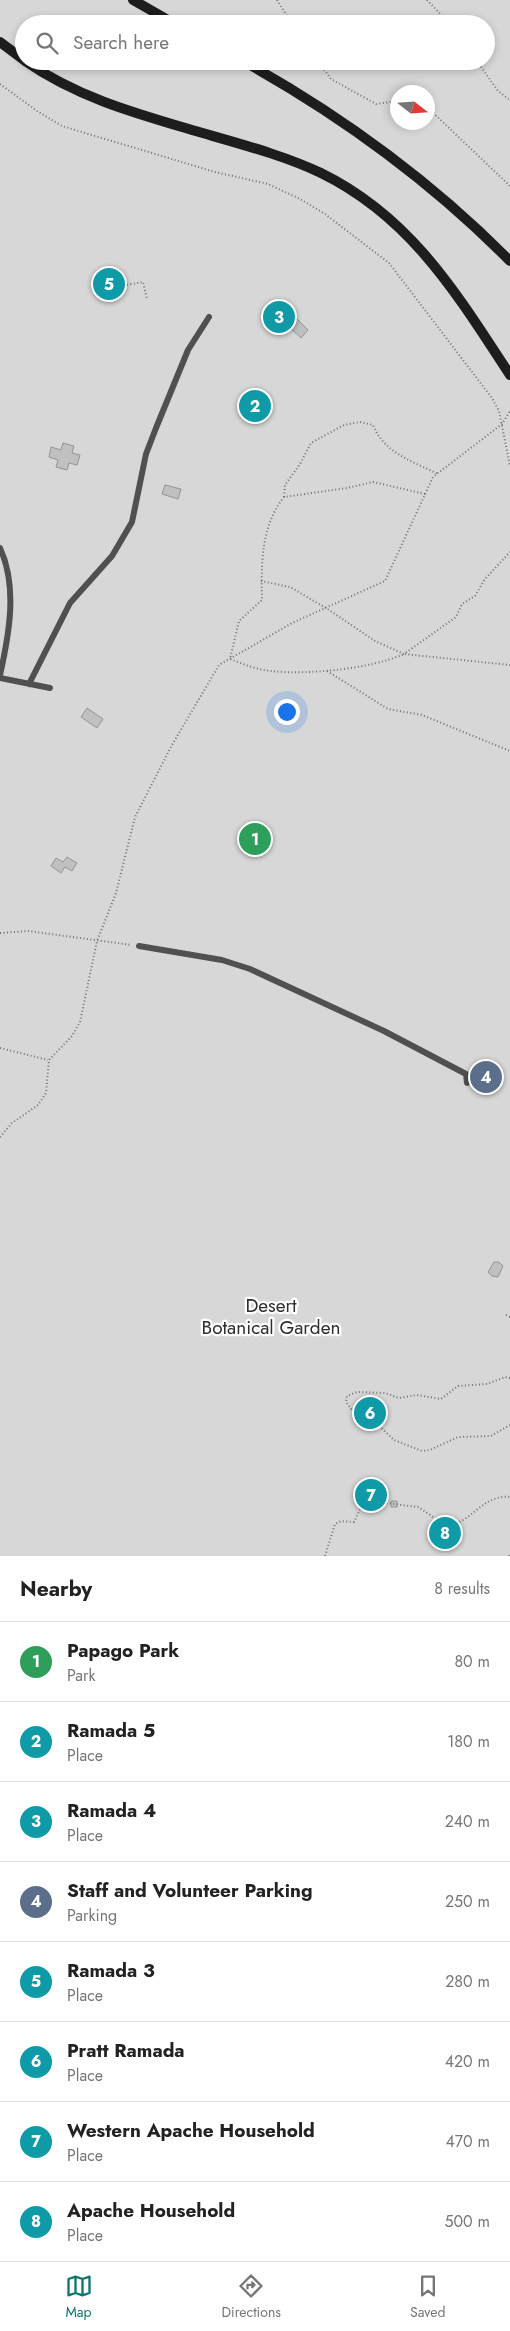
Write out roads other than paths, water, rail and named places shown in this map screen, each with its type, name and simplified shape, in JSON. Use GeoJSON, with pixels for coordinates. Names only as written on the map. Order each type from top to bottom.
{"type":"FeatureCollection","features":[{"type":"Feature","properties":{"kind":"main road"},"geometry":{"type":"LineString","coordinates":[[133,0],[159,15]]}},
{"type":"Feature","properties":{"kind":"main road"},"geometry":{"type":"LineString","coordinates":[[0,42],[15,54]]}},
{"type":"Feature","properties":{"kind":"main road"},"geometry":{"type":"LineString","coordinates":[[39,70],[68,88],[100,102],[284,158],[321,173],[360,195],[389,217],[425,253],[510,375]]}},
{"type":"Feature","properties":{"kind":"main road"},"geometry":{"type":"LineString","coordinates":[[259,70],[321,106],[398,160],[456,209],[510,261]]}},
{"type":"Feature","properties":{"kind":"lane"},"geometry":{"type":"LineString","coordinates":[[29,684],[70,603],[112,556],[132,522],[146,454],[188,350],[209,317]]}},
{"type":"Feature","properties":{"kind":"lane"},"geometry":{"type":"LineString","coordinates":[[0,548],[7,577],[11,611],[0,676],[50,688]]}},
{"type":"Feature","properties":{"kind":"lane"},"geometry":{"type":"LineString","coordinates":[[139,946],[222,960],[250,969],[384,1031],[458,1069],[466,1074],[467,1082]]}},
{"type":"Feature","properties":{"kind":"place","name":"Ramada 3"},"geometry":{"type":"Point","coordinates":[109,284]}},
{"type":"Feature","properties":{"kind":"place","name":"Ramada 4"},"geometry":{"type":"Point","coordinates":[279,317]}},
{"type":"Feature","properties":{"kind":"place","name":"Ramada 5"},"geometry":{"type":"Point","coordinates":[255,406]}},
{"type":"Feature","properties":{"kind":"place","name":"Papago Park"},"geometry":{"type":"Point","coordinates":[255,839]}},
{"type":"Feature","properties":{"kind":"place","name":"Staff and Volunteer Parking"},"geometry":{"type":"Point","coordinates":[486,1077]}},
{"type":"Feature","properties":{"kind":"place","name":"Pratt Ramada"},"geometry":{"type":"Point","coordinates":[370,1413]}},
{"type":"Feature","properties":{"kind":"place","name":"Western Apache Household"},"geometry":{"type":"Point","coordinates":[371,1495]}},
{"type":"Feature","properties":{"kind":"place","name":"Apache Household"},"geometry":{"type":"Point","coordinates":[445,1533]}},
{"type":"Feature","properties":{"kind":"park label","name":"Desert Botanical Garden"},"geometry":{"type":"Point","coordinates":[271,1316]}}]}
